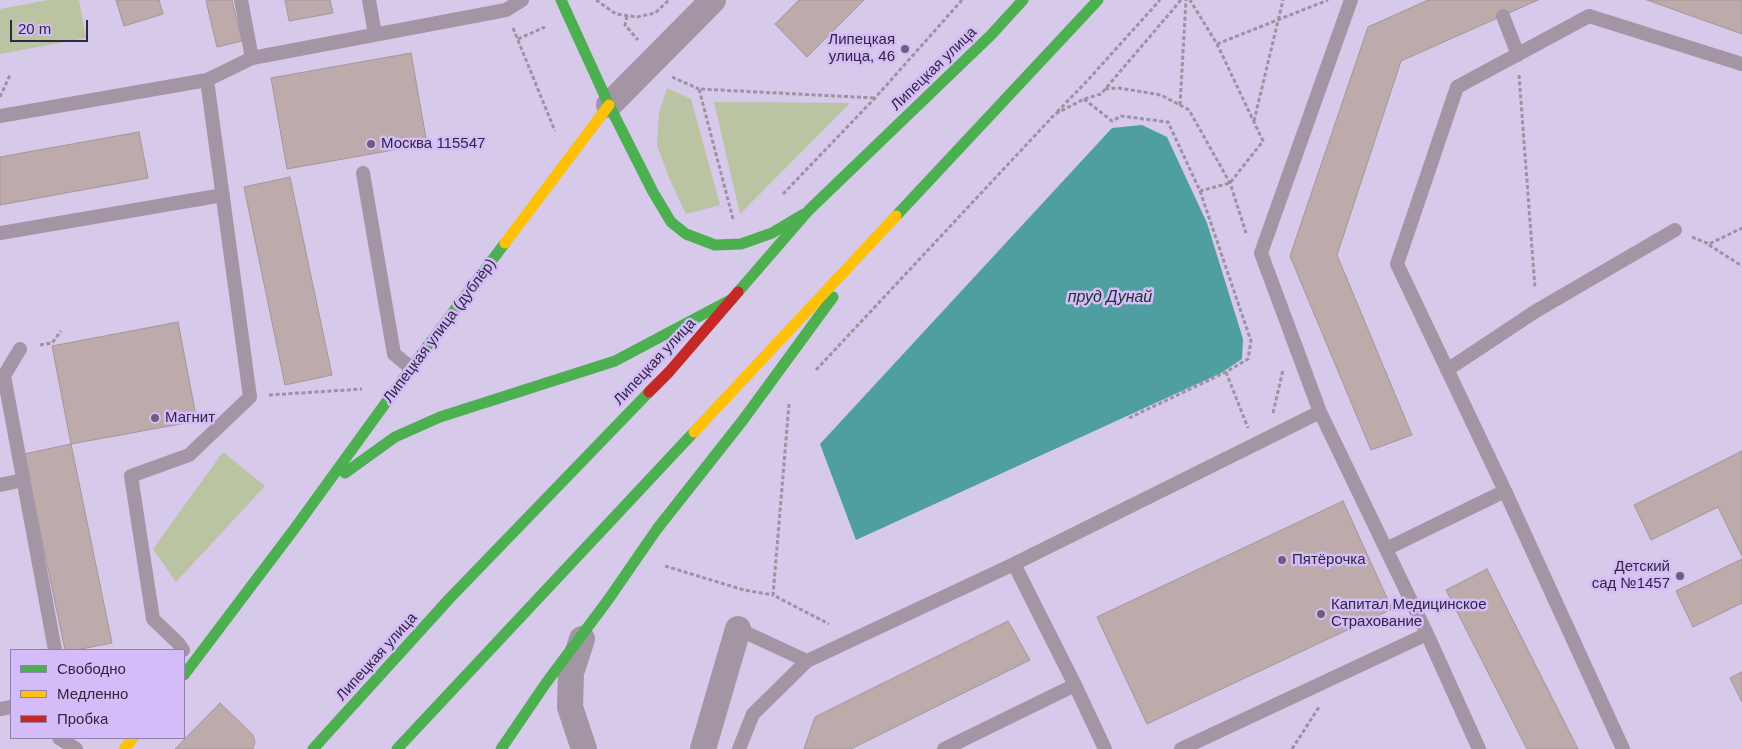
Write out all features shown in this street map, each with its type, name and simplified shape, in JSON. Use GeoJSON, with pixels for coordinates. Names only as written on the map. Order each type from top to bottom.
{"type":"FeatureCollection","features":[{"type":"Feature","properties":{"kind":"street"},"geometry":{"type":"LineString","coordinates":[[561,0],[610,105],[671,222],[686,234],[715,246],[741,244],[772,233],[809,210]]}},
{"type":"Feature","properties":{"kind":"street","name":"Липецкая улица (дублёр)"},"geometry":{"type":"LineString","coordinates":[[188,670],[295,528],[411,368],[610,105],[713,0]]}},
{"type":"Feature","properties":{"kind":"street","name":"Липецкая улица"},"geometry":{"type":"LineString","coordinates":[[313,749],[450,598],[669,372],[809,210],[991,35],[1023,0]]}},
{"type":"Feature","properties":{"kind":"street"},"geometry":{"type":"LineString","coordinates":[[396,749],[1098,0]]}},
{"type":"Feature","properties":{"kind":"street"},"geometry":{"type":"LineString","coordinates":[[501,749],[657,529],[743,420],[878,235]]}},
{"type":"Feature","properties":{"kind":"street"},"geometry":{"type":"LineString","coordinates":[[295,528],[344,474],[396,436],[440,417],[615,361],[734,298]]}},
{"type":"Feature","properties":{"kind":"street"},"geometry":{"type":"LineString","coordinates":[[703,749],[738,630]]}},
{"type":"Feature","properties":{"kind":"street"},"geometry":{"type":"LineString","coordinates":[[584,632],[571,673],[570,707],[584,749]]}},
{"type":"Feature","properties":{"kind":"street"},"geometry":{"type":"LineString","coordinates":[[124,749],[132,739]]}},
{"type":"Feature","properties":{"kind":"lane"},"geometry":{"type":"LineString","coordinates":[[242,0],[252,58]]}},
{"type":"Feature","properties":{"kind":"lane"},"geometry":{"type":"LineString","coordinates":[[369,0],[375,34]]}},
{"type":"Feature","properties":{"kind":"lane"},"geometry":{"type":"LineString","coordinates":[[0,116],[206,80],[252,58],[506,10],[522,0]]}},
{"type":"Feature","properties":{"kind":"lane"},"geometry":{"type":"LineString","coordinates":[[1351,0],[1261,253],[1320,412],[1427,634],[1479,749]]}},
{"type":"Feature","properties":{"kind":"lane"},"geometry":{"type":"LineString","coordinates":[[1503,16],[1518,55]]}},
{"type":"Feature","properties":{"kind":"lane"},"geometry":{"type":"LineString","coordinates":[[1623,749],[1505,491],[1397,264],[1457,87],[1589,16],[1742,64]]}},
{"type":"Feature","properties":{"kind":"lane"},"geometry":{"type":"LineString","coordinates":[[182,649],[178,643],[152,619],[131,476],[189,455],[250,397],[206,80]]}},
{"type":"Feature","properties":{"kind":"lane"},"geometry":{"type":"LineString","coordinates":[[363,173],[394,354],[411,368]]}},
{"type":"Feature","properties":{"kind":"lane"},"geometry":{"type":"LineString","coordinates":[[0,233],[223,195]]}},
{"type":"Feature","properties":{"kind":"lane"},"geometry":{"type":"LineString","coordinates":[[1447,370],[1536,311],[1675,230]]}},
{"type":"Feature","properties":{"kind":"lane"},"geometry":{"type":"LineString","coordinates":[[20,348],[2,376],[55,649]]}},
{"type":"Feature","properties":{"kind":"lane"},"geometry":{"type":"LineString","coordinates":[[738,749],[753,714],[807,661],[1014,564],[1320,412]]}},
{"type":"Feature","properties":{"kind":"lane"},"geometry":{"type":"LineString","coordinates":[[0,485],[23,480]]}},
{"type":"Feature","properties":{"kind":"lane"},"geometry":{"type":"LineString","coordinates":[[1386,549],[1505,491]]}},
{"type":"Feature","properties":{"kind":"lane"},"geometry":{"type":"LineString","coordinates":[[1014,564],[1076,685],[1105,749]]}},
{"type":"Feature","properties":{"kind":"lane"},"geometry":{"type":"LineString","coordinates":[[738,630],[807,661]]}},
{"type":"Feature","properties":{"kind":"lane"},"geometry":{"type":"LineString","coordinates":[[1181,749],[1427,634]]}},
{"type":"Feature","properties":{"kind":"lane"},"geometry":{"type":"LineString","coordinates":[[944,749],[1076,685]]}},
{"type":"Feature","properties":{"kind":"lane"},"geometry":{"type":"LineString","coordinates":[[61,739],[74,745]]}},
{"type":"Feature","properties":{"kind":"path"},"geometry":{"type":"LineString","coordinates":[[596,0],[616,14],[637,17],[655,13],[669,0]]}},
{"type":"Feature","properties":{"kind":"path"},"geometry":{"type":"LineString","coordinates":[[777,200],[875,98],[962,0]]}},
{"type":"Feature","properties":{"kind":"path"},"geometry":{"type":"LineString","coordinates":[[810,376],[1087,81],[1160,0]]}},
{"type":"Feature","properties":{"kind":"path"},"geometry":{"type":"LineString","coordinates":[[1055,114],[1084,99],[1101,94],[1181,0]]}},
{"type":"Feature","properties":{"kind":"path"},"geometry":{"type":"LineString","coordinates":[[1180,105],[1186,0]]}},
{"type":"Feature","properties":{"kind":"path"},"geometry":{"type":"LineString","coordinates":[[1190,0],[1217,44],[1263,141],[1230,183],[1200,190]]}},
{"type":"Feature","properties":{"kind":"path"},"geometry":{"type":"LineString","coordinates":[[1254,122],[1283,0]]}},
{"type":"Feature","properties":{"kind":"path"},"geometry":{"type":"LineString","coordinates":[[1217,44],[1328,0]]}},
{"type":"Feature","properties":{"kind":"path"},"geometry":{"type":"LineString","coordinates":[[1518,55],[1536,311]]}},
{"type":"Feature","properties":{"kind":"path"},"geometry":{"type":"LineString","coordinates":[[0,97],[10,74]]}},
{"type":"Feature","properties":{"kind":"path"},"geometry":{"type":"LineString","coordinates":[[1105,90],[1118,88],[1160,95],[1189,110],[1230,183]]}},
{"type":"Feature","properties":{"kind":"path"},"geometry":{"type":"LineString","coordinates":[[734,222],[699,89],[875,98]]}},
{"type":"Feature","properties":{"kind":"path"},"geometry":{"type":"LineString","coordinates":[[1084,99],[1112,121],[1121,116],[1168,122],[1200,190],[1251,341],[1248,359],[1226,372],[1129,418]]}},
{"type":"Feature","properties":{"kind":"path"},"geometry":{"type":"LineString","coordinates":[[1708,244],[1742,228]]}},
{"type":"Feature","properties":{"kind":"path"},"geometry":{"type":"LineString","coordinates":[[1675,230],[1708,244],[1742,266]]}},
{"type":"Feature","properties":{"kind":"path"},"geometry":{"type":"LineString","coordinates":[[20,348],[52,343],[61,331]]}},
{"type":"Feature","properties":{"kind":"path"},"geometry":{"type":"LineString","coordinates":[[1268,438],[1284,362]]}},
{"type":"Feature","properties":{"kind":"path"},"geometry":{"type":"LineString","coordinates":[[1226,372],[1254,444]]}},
{"type":"Feature","properties":{"kind":"path"},"geometry":{"type":"LineString","coordinates":[[250,397],[368,389]]}},
{"type":"Feature","properties":{"kind":"path"},"geometry":{"type":"LineString","coordinates":[[773,595],[789,398],[783,405]]}},
{"type":"Feature","properties":{"kind":"path"},"geometry":{"type":"LineString","coordinates":[[658,564],[744,590],[773,595],[829,624]]}},
{"type":"Feature","properties":{"kind":"path"},"geometry":{"type":"LineString","coordinates":[[1292,749],[1340,675]]}},
{"type":"Feature","properties":{"kind":"shaded area"},"geometry":{"type":"Polygon","coordinates":[[[48,0],[79,0],[86,38],[0,54],[0,9],[48,0]]]}},
{"type":"Feature","properties":{"kind":"shaded area"},"geometry":{"type":"Polygon","coordinates":[[[667,88],[691,99],[720,205],[686,214],[670,180],[657,146],[659,113],[667,88]]]}},
{"type":"Feature","properties":{"kind":"shaded area"},"geometry":{"type":"Polygon","coordinates":[[[714,102],[850,103],[740,214],[714,102]]]}},
{"type":"Feature","properties":{"kind":"shaded area"},"geometry":{"type":"Polygon","coordinates":[[[223,452],[265,486],[176,582],[153,549],[223,452]]]}},
{"type":"Feature","properties":{"kind":"water","name":"пруд Дунай"},"geometry":{"type":"Polygon","coordinates":[[[1142,125],[1167,137],[1207,223],[1243,339],[1242,359],[1221,373],[856,540],[820,444],[1112,128],[1142,125]]]}},
{"type":"Feature","properties":{"kind":"building"},"geometry":{"type":"Polygon","coordinates":[[[116,0],[159,0],[163,14],[124,26],[116,0]]]}},
{"type":"Feature","properties":{"kind":"building"},"geometry":{"type":"Polygon","coordinates":[[[232,0],[242,41],[217,47],[206,1],[232,0]]]}},
{"type":"Feature","properties":{"kind":"building"},"geometry":{"type":"Polygon","coordinates":[[[285,0],[330,0],[333,13],[289,21],[285,0]]]}},
{"type":"Feature","properties":{"kind":"building"},"geometry":{"type":"Polygon","coordinates":[[[799,0],[864,0],[807,57],[775,24],[799,0]]]}},
{"type":"Feature","properties":{"kind":"building"},"geometry":{"type":"Polygon","coordinates":[[[1428,0],[1538,0],[1401,61],[1337,255],[1412,435],[1371,450],[1290,256],[1368,27],[1428,0]]]}},
{"type":"Feature","properties":{"kind":"building"},"geometry":{"type":"Polygon","coordinates":[[[1647,0],[1742,0],[1742,34],[1647,0]]]}},
{"type":"Feature","properties":{"kind":"building"},"geometry":{"type":"Polygon","coordinates":[[[411,53],[427,144],[287,169],[271,78],[411,53]]]}},
{"type":"Feature","properties":{"kind":"building"},"geometry":{"type":"Polygon","coordinates":[[[139,132],[148,178],[0,205],[0,157],[139,132]]]}},
{"type":"Feature","properties":{"kind":"building"},"geometry":{"type":"Polygon","coordinates":[[[290,177],[332,375],[285,385],[244,187],[290,177]]]}},
{"type":"Feature","properties":{"kind":"building"},"geometry":{"type":"Polygon","coordinates":[[[178,322],[197,421],[71,444],[52,346],[178,322]]]}},
{"type":"Feature","properties":{"kind":"building"},"geometry":{"type":"Polygon","coordinates":[[[71,444],[112,643],[81,649],[65,649],[24,454],[71,444]]]}},
{"type":"Feature","properties":{"kind":"building"},"geometry":{"type":"Polygon","coordinates":[[[1742,451],[1742,556],[1718,507],[1651,540],[1634,505],[1742,451]]]}},
{"type":"Feature","properties":{"kind":"building"},"geometry":{"type":"Polygon","coordinates":[[[1343,501],[1392,609],[1147,724],[1097,617],[1343,501]]]}},
{"type":"Feature","properties":{"kind":"building"},"geometry":{"type":"Polygon","coordinates":[[[1742,559],[1742,603],[1693,627],[1676,591],[1742,559]]]}},
{"type":"Feature","properties":{"kind":"building"},"geometry":{"type":"Polygon","coordinates":[[[1487,569],[1578,749],[1527,749],[1446,590],[1487,569]]]}},
{"type":"Feature","properties":{"kind":"building"},"geometry":{"type":"Polygon","coordinates":[[[1008,621],[1030,660],[851,749],[804,749],[815,717],[1008,621]]]}},
{"type":"Feature","properties":{"kind":"building"},"geometry":{"type":"Polygon","coordinates":[[[1742,672],[1742,702],[1730,678],[1742,672]]]}},
{"type":"Feature","properties":{"kind":"building"},"geometry":{"type":"Polygon","coordinates":[[[220,703],[253,735],[255,742],[253,749],[175,749],[220,703]]]}},
{"type":"Feature","properties":{"kind":"traffic: fast"},"geometry":{"type":"LineString","coordinates":[[561,0],[609,105],[653,192],[671,222],[686,234],[715,245],[741,244],[772,233],[804,214]]}},
{"type":"Feature","properties":{"kind":"traffic: fast"},"geometry":{"type":"LineString","coordinates":[[738,292],[809,210],[991,35],[1023,0]]}},
{"type":"Feature","properties":{"kind":"traffic: fast"},"geometry":{"type":"LineString","coordinates":[[896,216],[1098,0]]}},
{"type":"Feature","properties":{"kind":"traffic: fast"},"geometry":{"type":"LineString","coordinates":[[185,674],[505,243]]}},
{"type":"Feature","properties":{"kind":"traffic: fast"},"geometry":{"type":"LineString","coordinates":[[501,749],[657,529],[743,420],[833,297]]}},
{"type":"Feature","properties":{"kind":"traffic: fast"},"geometry":{"type":"LineString","coordinates":[[345,473],[395,437],[440,417],[615,361],[732,299]]}},
{"type":"Feature","properties":{"kind":"traffic: fast"},"geometry":{"type":"LineString","coordinates":[[313,749],[450,598],[649,392]]}},
{"type":"Feature","properties":{"kind":"traffic: fast"},"geometry":{"type":"LineString","coordinates":[[397,749],[694,432]]}},
{"type":"Feature","properties":{"kind":"traffic: slow"},"geometry":{"type":"LineString","coordinates":[[505,243],[609,105]]}},
{"type":"Feature","properties":{"kind":"traffic: slow"},"geometry":{"type":"LineString","coordinates":[[694,432],[896,216]]}},
{"type":"Feature","properties":{"kind":"traffic: slow"},"geometry":{"type":"LineString","coordinates":[[124,749],[132,739]]}},
{"type":"Feature","properties":{"kind":"traffic: jam"},"geometry":{"type":"LineString","coordinates":[[649,392],[669,372],[738,292]]}},
{"type":"Feature","properties":{"kind":"place","name":"Липецкая улица, 46"},"geometry":{"type":"Point","coordinates":[905,49]}},
{"type":"Feature","properties":{"kind":"place","name":"Москва 115547"},"geometry":{"type":"Point","coordinates":[371,144]}},
{"type":"Feature","properties":{"kind":"place","name":"Магнит"},"geometry":{"type":"Point","coordinates":[155,418]}},
{"type":"Feature","properties":{"kind":"place","name":"Пятёрочка"},"geometry":{"type":"Point","coordinates":[1282,560]}},
{"type":"Feature","properties":{"kind":"place","name":"Детский сад №1457"},"geometry":{"type":"Point","coordinates":[1680,576]}},
{"type":"Feature","properties":{"kind":"place","name":"Капитал Медицинское Страхование"},"geometry":{"type":"Point","coordinates":[1321,614]}}]}
